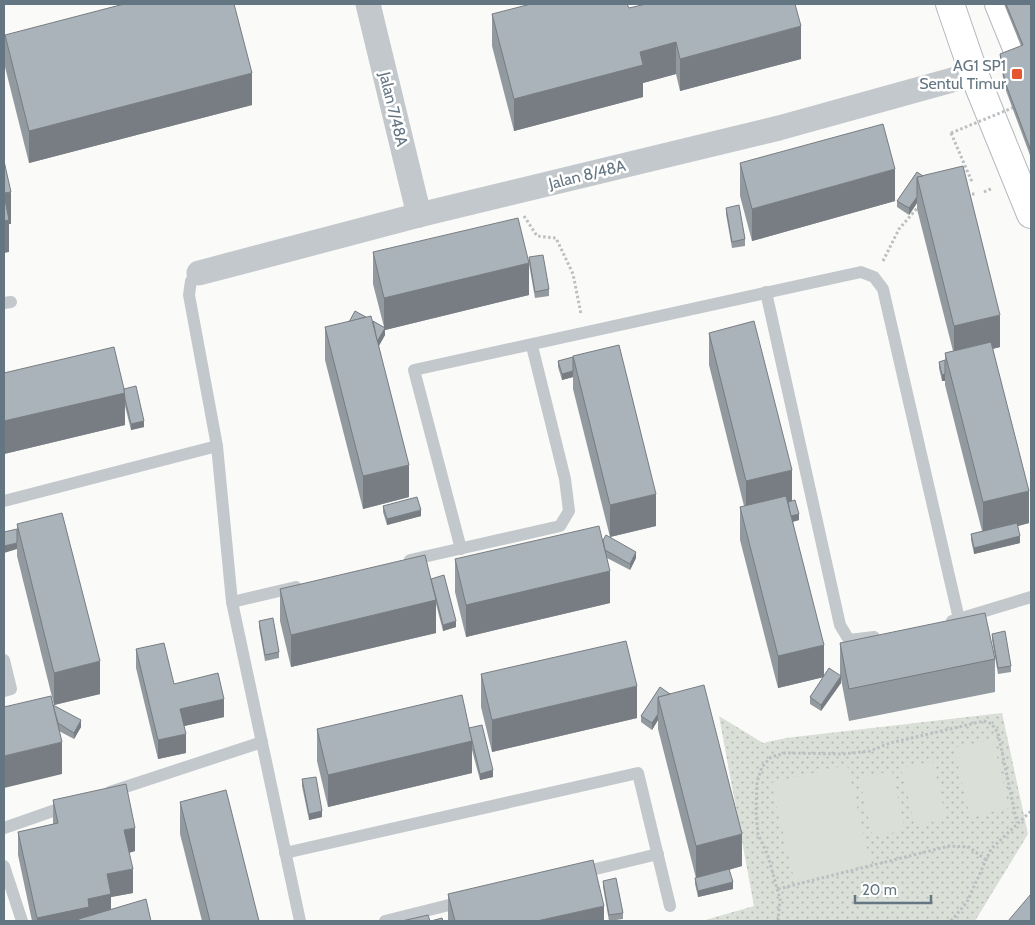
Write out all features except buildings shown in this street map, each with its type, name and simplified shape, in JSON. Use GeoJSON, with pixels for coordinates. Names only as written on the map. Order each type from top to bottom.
{"type":"FeatureCollection","features":[{"type":"Feature","properties":{"kind":"main road"},"geometry":{"type":"LineString","coordinates":[[950,4],[974,74],[1031,214]]}},
{"type":"Feature","properties":{"kind":"main road"},"geometry":{"type":"LineString","coordinates":[[999,4],[1019,53]]}},
{"type":"Feature","properties":{"kind":"street","name":"Jalan 7/48A"},"geometry":{"type":"LineString","coordinates":[[368,4],[419,215]]}},
{"type":"Feature","properties":{"kind":"street","name":"Jalan 8/48A"},"geometry":{"type":"LineString","coordinates":[[199,272],[419,215],[779,128],[974,74]]}},
{"type":"Feature","properties":{"kind":"lane"},"geometry":{"type":"LineString","coordinates":[[199,272],[191,281],[190,295],[217,446],[232,602],[300,921]]}},
{"type":"Feature","properties":{"kind":"lane"},"geometry":{"type":"LineString","coordinates":[[461,549],[414,370],[532,346],[860,272],[874,277],[883,289],[959,619]]}},
{"type":"Feature","properties":{"kind":"lane"},"geometry":{"type":"LineString","coordinates":[[766,292],[840,625],[848,640],[887,635]]}},
{"type":"Feature","properties":{"kind":"lane"},"geometry":{"type":"LineString","coordinates":[[394,564],[560,526],[568,511],[565,479],[532,346]]}},
{"type":"Feature","properties":{"kind":"lane"},"geometry":{"type":"LineString","coordinates":[[4,501],[217,446]]}},
{"type":"Feature","properties":{"kind":"lane"},"geometry":{"type":"LineString","coordinates":[[232,602],[308,584]]}},
{"type":"Feature","properties":{"kind":"lane"},"geometry":{"type":"LineString","coordinates":[[941,623],[1031,597]]}},
{"type":"Feature","properties":{"kind":"lane"},"geometry":{"type":"LineString","coordinates":[[4,660],[11,689],[4,691]]}},
{"type":"Feature","properties":{"kind":"lane"},"geometry":{"type":"LineString","coordinates":[[96,797],[262,742]]}},
{"type":"Feature","properties":{"kind":"lane"},"geometry":{"type":"LineString","coordinates":[[286,853],[638,773],[670,906]]}},
{"type":"Feature","properties":{"kind":"lane"},"geometry":{"type":"LineString","coordinates":[[4,828],[78,803]]}},
{"type":"Feature","properties":{"kind":"lane"},"geometry":{"type":"LineString","coordinates":[[563,877],[658,854]]}},
{"type":"Feature","properties":{"kind":"lane"},"geometry":{"type":"LineString","coordinates":[[4,866],[22,921]]}},
{"type":"Feature","properties":{"kind":"lane"},"geometry":{"type":"LineString","coordinates":[[384,921],[479,898]]}},
{"type":"Feature","properties":{"kind":"path"},"geometry":{"type":"LineString","coordinates":[[972,182],[951,133],[1022,104]]}},
{"type":"Feature","properties":{"kind":"path"},"geometry":{"type":"LineString","coordinates":[[515,192],[526,222],[537,236],[556,238],[573,274],[585,334]]}},
{"type":"Feature","properties":{"kind":"path"},"geometry":{"type":"LineString","coordinates":[[959,193],[977,194]]}},
{"type":"Feature","properties":{"kind":"path"},"geometry":{"type":"LineString","coordinates":[[874,277],[899,229],[916,208],[922,204]]}},
{"type":"Feature","properties":{"kind":"path"},"geometry":{"type":"LineString","coordinates":[[778,921],[780,898],[758,834],[756,812],[758,782],[762,767],[771,757],[785,754],[844,754],[870,751],[890,743],[984,721],[992,724],[998,732],[1017,823]]}},
{"type":"Feature","properties":{"kind":"path"},"geometry":{"type":"LineString","coordinates":[[951,921],[967,902],[991,849],[1031,811]]}},
{"type":"Feature","properties":{"kind":"path"},"geometry":{"type":"LineString","coordinates":[[778,890],[950,846],[969,847],[986,860]]}},
{"type":"Feature","properties":{"kind":"shaded area"},"geometry":{"type":"Polygon","coordinates":[[[1002,713],[1028,834],[975,921],[702,921],[754,906],[719,716],[763,743],[786,738],[1002,713]]]}},
{"type":"Feature","properties":{"kind":"shaded area"},"geometry":{"type":"Polygon","coordinates":[[[993,739],[1009,808],[970,817],[954,748],[993,739]]]}},
{"type":"Feature","properties":{"kind":"shaded area"},"geometry":{"type":"Polygon","coordinates":[[[933,761],[946,819],[915,826],[901,768],[933,761]]]}},
{"type":"Feature","properties":{"kind":"shaded area"},"geometry":{"type":"Polygon","coordinates":[[[847,765],[871,864],[795,883],[771,783],[847,765]]]}},
{"type":"Feature","properties":{"kind":"shaded area"},"geometry":{"type":"Polygon","coordinates":[[[892,771],[905,830],[873,837],[859,778],[892,771]]]}},
{"type":"Feature","properties":{"kind":"place","name":"AG1 SP1 Sentul Timur"},"geometry":{"type":"Point","coordinates":[1017,74]}}]}
